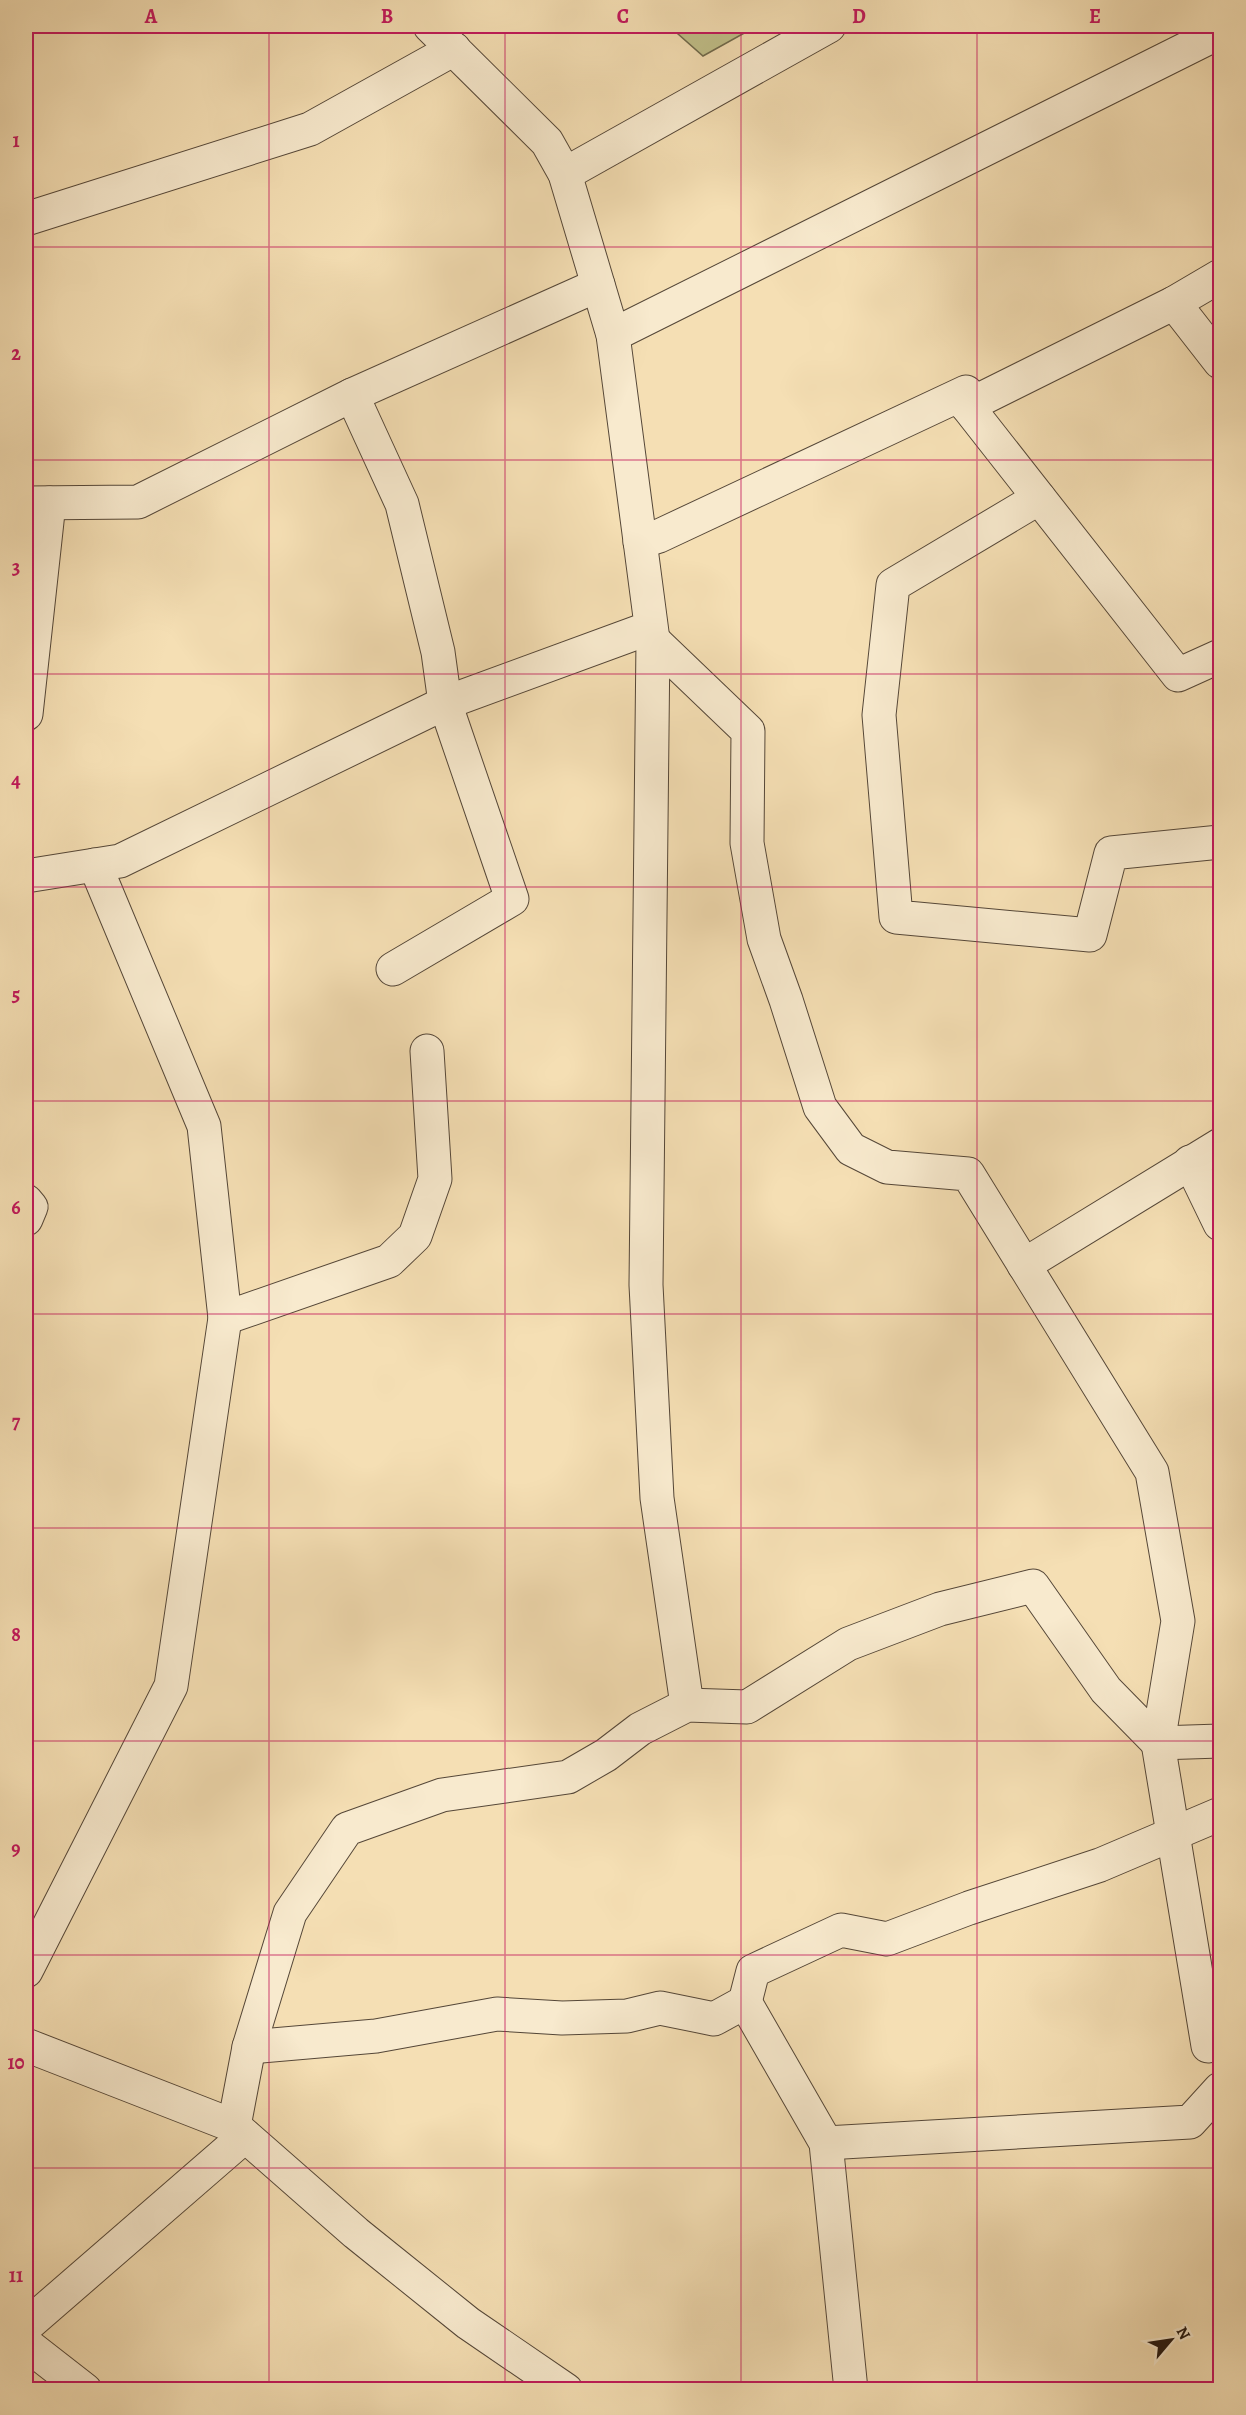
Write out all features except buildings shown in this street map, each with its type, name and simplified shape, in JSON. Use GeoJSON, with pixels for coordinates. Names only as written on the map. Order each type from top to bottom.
{"type":"FeatureCollection","features":[{"type":"Feature","properties":{"kind":"street"},"geometry":{"type":"LineString","coordinates":[[430,26],[547,142],[565,174],[613,335],[653,640],[646,1285],[657,1498],[687,1704]]}},
{"type":"Feature","properties":{"kind":"street"},"geometry":{"type":"LineString","coordinates":[[565,174],[829,26]]}},
{"type":"Feature","properties":{"kind":"street"},"geometry":{"type":"LineString","coordinates":[[613,335],[1221,32]]}},
{"type":"Feature","properties":{"kind":"street"},"geometry":{"type":"LineString","coordinates":[[26,219],[310,129],[454,49]]}},
{"type":"Feature","properties":{"kind":"street"},"geometry":{"type":"LineString","coordinates":[[967,406],[1174,303],[1221,276]]}},
{"type":"Feature","properties":{"kind":"street"},"geometry":{"type":"LineString","coordinates":[[26,714],[37,503],[138,502],[352,395],[598,285]]}},
{"type":"Feature","properties":{"kind":"street"},"geometry":{"type":"LineString","coordinates":[[1174,303],[1221,362]]}},
{"type":"Feature","properties":{"kind":"street"},"geometry":{"type":"LineString","coordinates":[[640,542],[659,536],[966,392],[967,406],[1178,675],[1221,656]]}},
{"type":"Feature","properties":{"kind":"street"},"geometry":{"type":"LineString","coordinates":[[352,395],[402,504],[438,652],[445,703],[513,899],[393,969]]}},
{"type":"Feature","properties":{"kind":"street"},"geometry":{"type":"LineString","coordinates":[[1039,498],[893,585],[879,715],[896,917],[1090,935],[1111,853],[1221,842]]}},
{"type":"Feature","properties":{"kind":"street"},"geometry":{"type":"LineString","coordinates":[[26,876],[120,861],[445,703],[644,630],[748,731],[747,843],[764,939],[820,1107],[851,1149],[886,1167],[968,1174],[1152,1472],[1179,1621],[1158,1743],[1208,2046],[1221,2044]]}},
{"type":"Feature","properties":{"kind":"street"},"geometry":{"type":"LineString","coordinates":[[26,1971],[171,1686],[225,1318],[204,1126],[95,865]]}},
{"type":"Feature","properties":{"kind":"street"},"geometry":{"type":"LineString","coordinates":[[225,1318],[389,1261],[415,1236],[435,1179],[427,1051]]}},
{"type":"Feature","properties":{"kind":"street"},"geometry":{"type":"LineString","coordinates":[[1024,1265],[1221,1145]]}},
{"type":"Feature","properties":{"kind":"street"},"geometry":{"type":"LineString","coordinates":[[1190,1162],[1221,1224]]}},
{"type":"Feature","properties":{"kind":"street"},"geometry":{"type":"LineString","coordinates":[[26,1201],[31,1207],[26,1219]]}},
{"type":"Feature","properties":{"kind":"street"},"geometry":{"type":"LineString","coordinates":[[85,2390],[26,2342],[240,2131],[249,2047],[290,1913],[347,1829],[442,1795],[568,1777],[606,1755],[640,1729],[687,1704],[747,1707],[848,1644],[940,1609],[1033,1586],[1107,1690],[1158,1743],[1221,1742]]}},
{"type":"Feature","properties":{"kind":"street"},"geometry":{"type":"LineString","coordinates":[[850,2390],[826,2143],[745,2002],[753,1971],[841,1930],[887,1939],[969,1908],[1100,1865],[1221,1814]]}},
{"type":"Feature","properties":{"kind":"street"},"geometry":{"type":"LineString","coordinates":[[249,2047],[376,2036],[497,2014],[562,2018],[627,2016],[660,2008],[714,2019],[745,2002]]}},
{"type":"Feature","properties":{"kind":"street"},"geometry":{"type":"LineString","coordinates":[[26,2045],[240,2131],[356,2233],[468,2323],[566,2390]]}},
{"type":"Feature","properties":{"kind":"street"},"geometry":{"type":"LineString","coordinates":[[826,2143],[1190,2122],[1221,2089]]}},
{"type":"Feature","properties":{"kind":"shaded area"},"geometry":{"type":"Polygon","coordinates":[[[669,26],[757,26],[703,56],[669,26]]]}}]}
